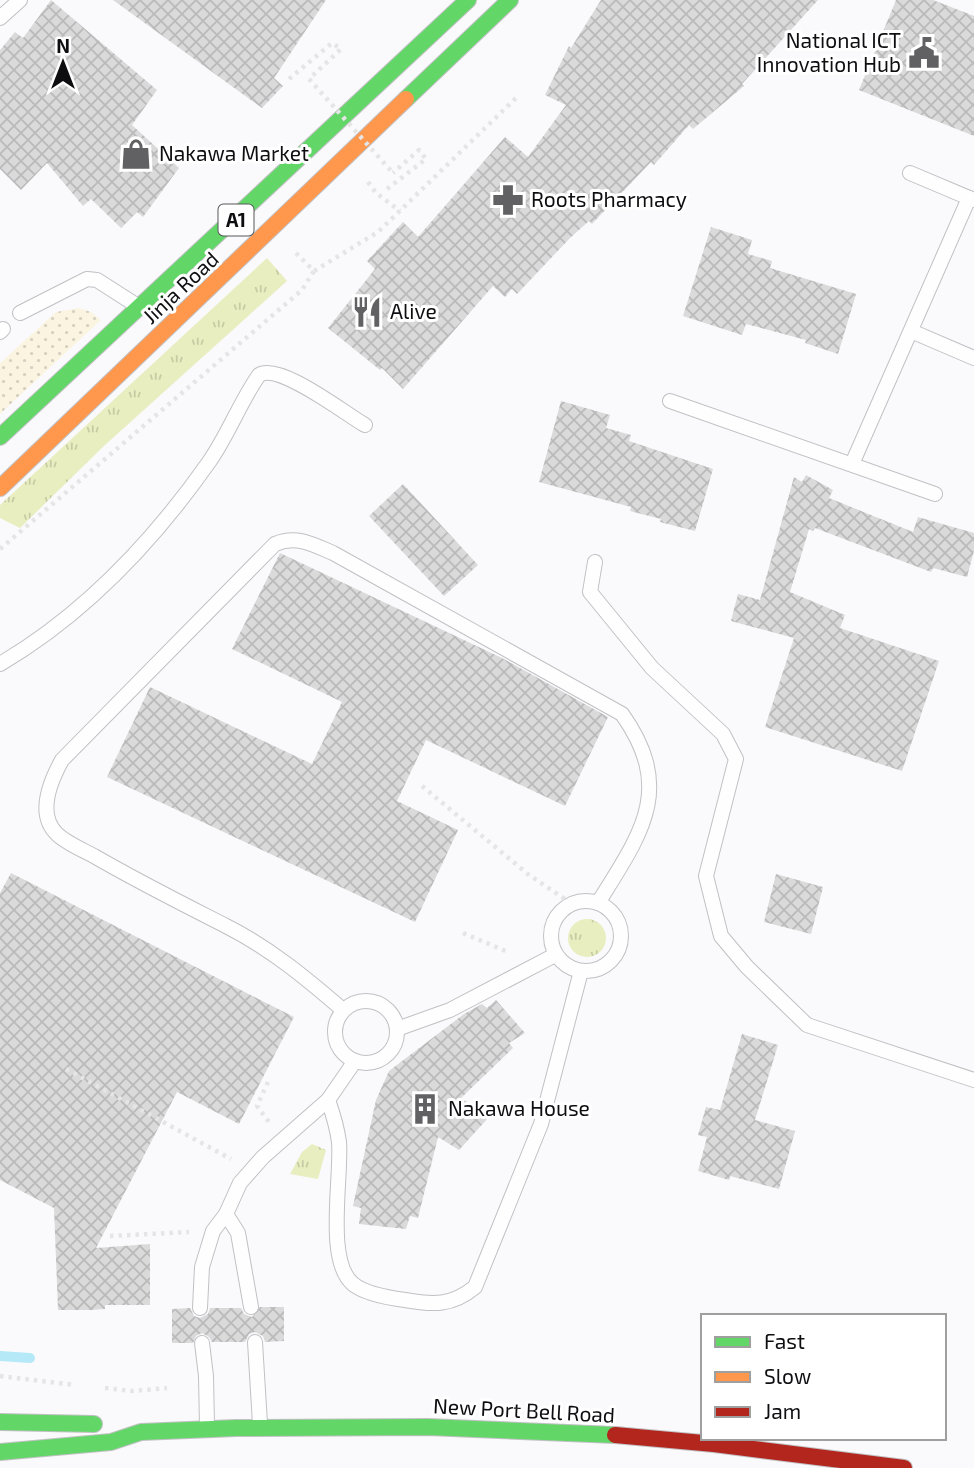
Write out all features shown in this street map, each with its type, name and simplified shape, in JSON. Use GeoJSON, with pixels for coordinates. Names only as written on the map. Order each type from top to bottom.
{"type":"FeatureCollection","features":[{"type":"Feature","properties":{"kind":"main road","name":"Jinja Road"},"geometry":{"type":"LineString","coordinates":[[0,438],[468,0]]}},
{"type":"Feature","properties":{"kind":"main road","name":"Jinja Road"},"geometry":{"type":"LineString","coordinates":[[0,488],[274,229],[510,0]]}},
{"type":"Feature","properties":{"kind":"main road","name":"New Port Bell Road"},"geometry":{"type":"LineString","coordinates":[[0,1422],[113,1424],[141,1432]]}},
{"type":"Feature","properties":{"kind":"main road","name":"New Port Bell Road"},"geometry":{"type":"LineString","coordinates":[[0,1452],[111,1442],[141,1432],[207,1428],[455,1427],[619,1436],[904,1468]]}},
{"type":"Feature","properties":{"kind":"lane"},"geometry":{"type":"LineString","coordinates":[[0,18],[20,0]]}},
{"type":"Feature","properties":{"kind":"lane"},"geometry":{"type":"LineString","coordinates":[[852,464],[972,199],[910,173]]}},
{"type":"Feature","properties":{"kind":"lane"},"geometry":{"type":"LineString","coordinates":[[20,313],[87,279],[97,280],[140,308]]}},
{"type":"Feature","properties":{"kind":"lane"},"geometry":{"type":"LineString","coordinates":[[911,331],[974,358]]}},
{"type":"Feature","properties":{"kind":"lane"},"geometry":{"type":"LineString","coordinates":[[0,664],[107,586],[210,461],[259,374],[273,371],[288,377],[365,425]]}},
{"type":"Feature","properties":{"kind":"lane"},"geometry":{"type":"LineString","coordinates":[[670,401],[935,494]]}},
{"type":"Feature","properties":{"kind":"lane"},"geometry":{"type":"LineString","coordinates":[[343,1010],[301,973],[229,927],[154,891],[55,834],[48,815],[47,788],[62,760],[275,544],[287,539],[302,540],[333,553],[622,715],[644,752],[649,803],[641,832],[598,903]]}},
{"type":"Feature","properties":{"kind":"lane"},"geometry":{"type":"LineString","coordinates":[[595,562],[590,592],[652,668],[723,734],[736,759],[706,876],[721,936],[747,967],[807,1026],[974,1080]]}},
{"type":"Feature","properties":{"kind":"lane"},"geometry":{"type":"LineString","coordinates":[[571,903],[598,903],[609,909],[617,919],[622,931],[621,945],[606,965],[581,971],[567,966],[555,955],[550,940],[552,926],[559,912],[571,903]]}},
{"type":"Feature","properties":{"kind":"lane"},"geometry":{"type":"LineString","coordinates":[[397,1029],[450,1010],[555,955]]}},
{"type":"Feature","properties":{"kind":"lane"},"geometry":{"type":"LineString","coordinates":[[328,1100],[339,1143],[338,1249],[342,1268],[354,1284],[388,1297],[428,1304],[449,1304],[461,1299],[475,1287],[541,1124],[581,971]]}},
{"type":"Feature","properties":{"kind":"lane"},"geometry":{"type":"LineString","coordinates":[[376,1003],[386,1009],[397,1029],[396,1042],[389,1053],[379,1060],[355,1061],[337,1044],[334,1033],[343,1010],[354,1004],[376,1003]]}},
{"type":"Feature","properties":{"kind":"lane"},"geometry":{"type":"LineString","coordinates":[[200,1308],[202,1267],[213,1231],[226,1214],[240,1183],[250,1170],[328,1100],[355,1061]]}},
{"type":"Feature","properties":{"kind":"lane"},"geometry":{"type":"LineString","coordinates":[[226,1214],[238,1233],[251,1307]]}},
{"type":"Feature","properties":{"kind":"lane"},"geometry":{"type":"LineString","coordinates":[[202,1342],[207,1428]]}},
{"type":"Feature","properties":{"kind":"lane"},"geometry":{"type":"LineString","coordinates":[[255,1342],[260,1428]]}},
{"type":"Feature","properties":{"kind":"path"},"geometry":{"type":"LineString","coordinates":[[289,79],[332,43],[341,49],[309,79],[393,173],[418,150],[426,159],[387,189]]}},
{"type":"Feature","properties":{"kind":"path"},"geometry":{"type":"LineString","coordinates":[[0,549],[302,290],[314,271],[378,232],[516,98]]}},
{"type":"Feature","properties":{"kind":"path"},"geometry":{"type":"LineString","coordinates":[[274,229],[314,271]]}},
{"type":"Feature","properties":{"kind":"path"},"geometry":{"type":"LineString","coordinates":[[422,786],[529,875],[571,903]]}},
{"type":"Feature","properties":{"kind":"path"},"geometry":{"type":"LineString","coordinates":[[463,933],[537,964]]}},
{"type":"Feature","properties":{"kind":"path"},"geometry":{"type":"LineString","coordinates":[[66,1069],[250,1170]]}},
{"type":"Feature","properties":{"kind":"path"},"geometry":{"type":"LineString","coordinates":[[268,1082],[257,1106],[282,1140]]}},
{"type":"Feature","properties":{"kind":"path"},"geometry":{"type":"LineString","coordinates":[[110,1236],[213,1231]]}},
{"type":"Feature","properties":{"kind":"green space"},"geometry":{"type":"Polygon","coordinates":[[[267,258],[287,281],[105,445],[20,528],[0,518],[0,505],[267,258]]]}},
{"type":"Feature","properties":{"kind":"green space"},"geometry":{"type":"Polygon","coordinates":[[[587,919],[600,925],[606,938],[600,951],[587,957],[574,951],[568,938],[574,925],[587,919]]]}},
{"type":"Feature","properties":{"kind":"green space"},"geometry":{"type":"Polygon","coordinates":[[[312,1144],[326,1150],[318,1179],[290,1174],[302,1152],[312,1144]]]}},
{"type":"Feature","properties":{"kind":"sand"},"geometry":{"type":"Polygon","coordinates":[[[79,308],[91,312],[101,320],[0,414],[0,363],[56,312],[79,308]]]}},
{"type":"Feature","properties":{"kind":"building"},"geometry":{"type":"Polygon","coordinates":[[[51,0],[157,90],[132,125],[179,168],[143,217],[137,212],[121,228],[91,199],[83,206],[47,163],[21,190],[0,169],[0,50],[15,32],[23,38],[51,0]]]}},
{"type":"Feature","properties":{"kind":"building"},"geometry":{"type":"Polygon","coordinates":[[[113,0],[326,0],[274,78],[283,86],[262,108],[113,0]]]}},
{"type":"Feature","properties":{"kind":"building"},"geometry":{"type":"Polygon","coordinates":[[[601,0],[818,0],[742,84],[744,86],[693,129],[689,125],[654,165],[651,162],[592,224],[589,221],[570,238],[517,294],[512,289],[505,297],[493,286],[403,389],[382,368],[380,370],[328,328],[375,269],[367,261],[403,222],[418,237],[505,137],[528,157],[566,105],[545,95],[569,46],[571,48],[601,0]]]}},
{"type":"Feature","properties":{"kind":"building","name":"National ICT Innovation Hub"},"geometry":{"type":"Polygon","coordinates":[[[896,0],[933,0],[974,16],[974,136],[859,90],[896,0]]]}},
{"type":"Feature","properties":{"kind":"building"},"geometry":{"type":"Polygon","coordinates":[[[711,227],[752,240],[748,254],[772,261],[770,268],[856,294],[838,354],[805,343],[806,340],[746,324],[742,335],[683,316],[711,227]]]}},
{"type":"Feature","properties":{"kind":"building"},"geometry":{"type":"Polygon","coordinates":[[[561,401],[610,415],[606,428],[631,435],[629,441],[713,469],[695,531],[630,511],[631,507],[539,482],[561,401]]]}},
{"type":"Feature","properties":{"kind":"building"},"geometry":{"type":"Polygon","coordinates":[[[806,475],[833,490],[829,498],[913,532],[918,517],[974,533],[974,551],[967,577],[933,568],[931,572],[815,528],[813,531],[809,529],[790,592],[845,615],[840,628],[939,661],[902,771],[765,727],[794,638],[731,621],[738,594],[760,600],[794,477],[802,482],[806,475]]]}},
{"type":"Feature","properties":{"kind":"building"},"geometry":{"type":"Polygon","coordinates":[[[403,484],[478,565],[444,596],[369,516],[403,484]]]}},
{"type":"Feature","properties":{"kind":"building"},"geometry":{"type":"Polygon","coordinates":[[[280,553],[502,658],[608,717],[565,806],[426,740],[397,801],[458,830],[415,922],[107,777],[150,687],[312,764],[342,702],[232,649],[280,553]]]}},
{"type":"Feature","properties":{"kind":"building"},"geometry":{"type":"Polygon","coordinates":[[[11,873],[294,1017],[239,1124],[177,1092],[96,1248],[150,1244],[150,1305],[105,1305],[105,1309],[58,1310],[54,1208],[0,1180],[0,893],[11,873]]]}},
{"type":"Feature","properties":{"kind":"building"},"geometry":{"type":"Polygon","coordinates":[[[776,874],[823,887],[811,934],[764,922],[776,874]]]}},
{"type":"Feature","properties":{"kind":"building","name":"Nakawa House"},"geometry":{"type":"Polygon","coordinates":[[[496,1000],[525,1033],[509,1043],[513,1048],[461,1098],[489,1117],[459,1150],[438,1137],[418,1218],[410,1216],[406,1229],[359,1224],[361,1208],[353,1206],[376,1100],[389,1071],[464,1014],[482,1004],[487,1008],[496,1000]]]}},
{"type":"Feature","properties":{"kind":"building"},"geometry":{"type":"Polygon","coordinates":[[[742,1034],[778,1045],[755,1120],[795,1131],[779,1189],[698,1171],[707,1137],[698,1135],[706,1107],[720,1110],[742,1034]]]}},
{"type":"Feature","properties":{"kind":"building"},"geometry":{"type":"Polygon","coordinates":[[[260,1307],[284,1307],[284,1341],[265,1342],[263,1336],[255,1332],[249,1334],[245,1342],[212,1342],[202,1333],[196,1336],[193,1343],[172,1343],[172,1309],[190,1308],[194,1316],[200,1318],[208,1314],[210,1308],[241,1308],[244,1314],[252,1317],[260,1307]]]}},
{"type":"Feature","properties":{"kind":"waterway"},"geometry":{"type":"LineString","coordinates":[[0,1356],[30,1358]]}},
{"type":"Feature","properties":{"kind":"traffic: fast"},"geometry":{"type":"LineString","coordinates":[[0,437],[468,0]]}},
{"type":"Feature","properties":{"kind":"traffic: fast"},"geometry":{"type":"LineString","coordinates":[[406,99],[510,0]]}},
{"type":"Feature","properties":{"kind":"traffic: fast"},"geometry":{"type":"LineString","coordinates":[[0,1422],[94,1424]]}},
{"type":"Feature","properties":{"kind":"traffic: fast"},"geometry":{"type":"LineString","coordinates":[[0,1452],[111,1442],[141,1432],[236,1428],[428,1427],[615,1435]]}},
{"type":"Feature","properties":{"kind":"traffic: slow"},"geometry":{"type":"LineString","coordinates":[[0,488],[406,99]]}},
{"type":"Feature","properties":{"kind":"traffic: jam"},"geometry":{"type":"LineString","coordinates":[[615,1435],[714,1444],[904,1468]]}},
{"type":"Feature","properties":{"kind":"place","name":"National ICT Innovation Hub"},"geometry":{"type":"Point","coordinates":[924,53]}},
{"type":"Feature","properties":{"kind":"place","name":"Nakawa Market"},"geometry":{"type":"Point","coordinates":[136,154]}},
{"type":"Feature","properties":{"kind":"place","name":"Roots Pharmacy"},"geometry":{"type":"Point","coordinates":[508,200]}},
{"type":"Feature","properties":{"kind":"place","name":"Alive"},"geometry":{"type":"Point","coordinates":[367,312]}},
{"type":"Feature","properties":{"kind":"place","name":"Nakawa House"},"geometry":{"type":"Point","coordinates":[425,1109]}}]}
